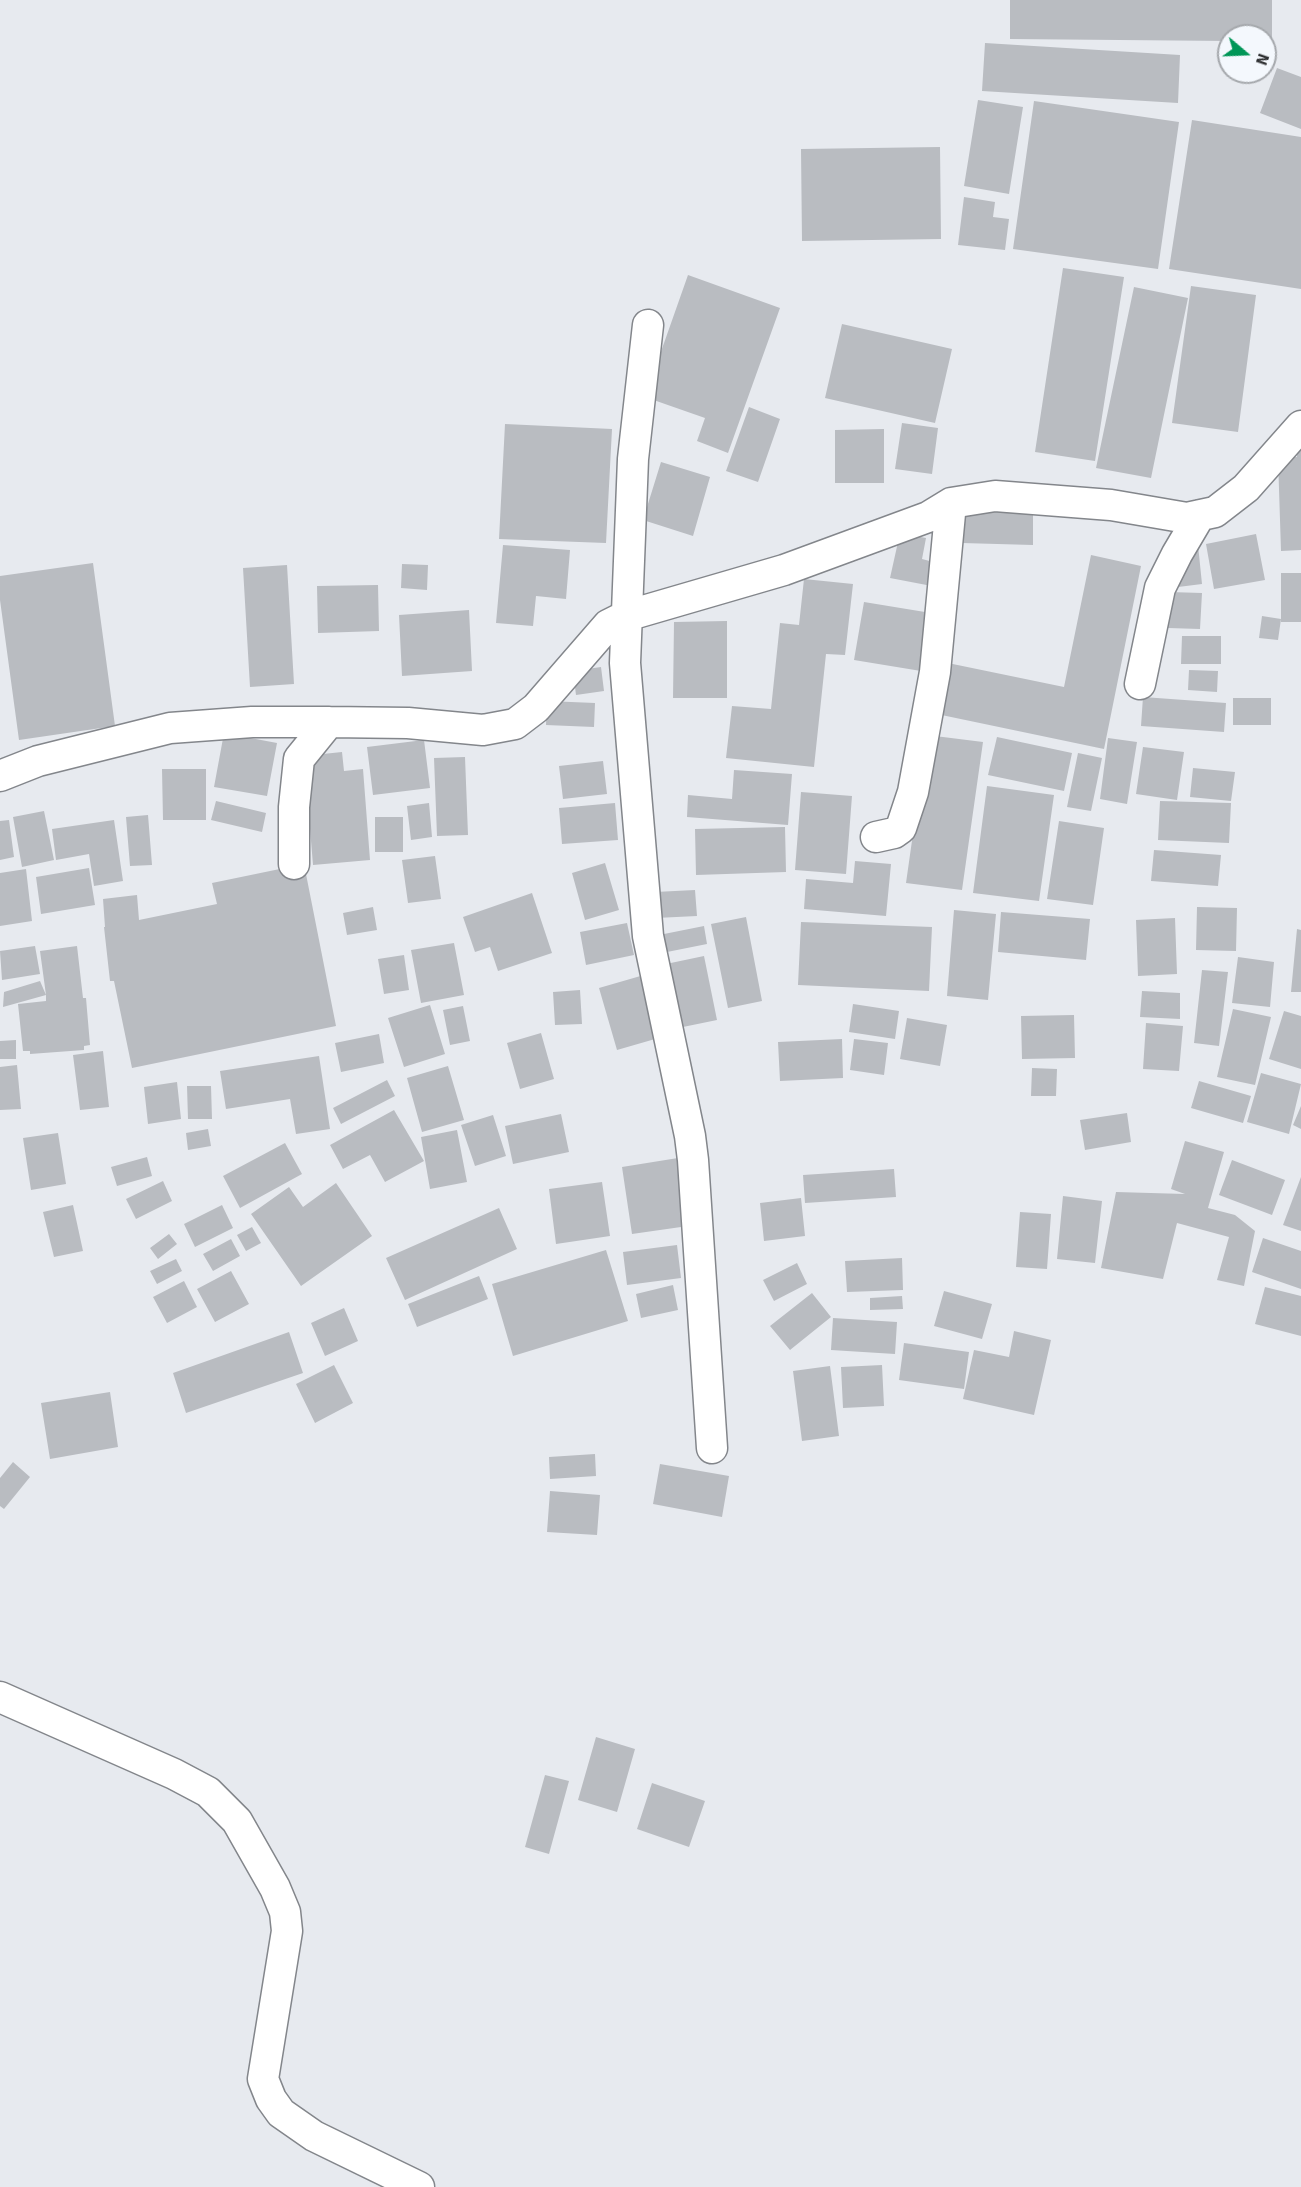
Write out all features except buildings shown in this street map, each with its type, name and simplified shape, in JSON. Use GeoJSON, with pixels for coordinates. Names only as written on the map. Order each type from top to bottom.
{"type":"FeatureCollection","features":[{"type":"Feature","properties":{"kind":"street"},"geometry":{"type":"LineString","coordinates":[[648,325],[633,459],[625,663],[648,936],[693,1160],[712,1448]]}},
{"type":"Feature","properties":{"kind":"street"},"geometry":{"type":"LineString","coordinates":[[0,776],[38,760],[170,728],[252,722],[329,722],[408,723],[483,730],[515,724],[537,708],[608,625],[626,616],[784,570],[928,517],[951,503],[995,496],[1111,505],[1187,518],[1215,512],[1246,488],[1301,426]]}},
{"type":"Feature","properties":{"kind":"street"},"geometry":{"type":"LineString","coordinates":[[876,837],[894,833],[901,828],[913,792],[935,672],[951,503]]}},
{"type":"Feature","properties":{"kind":"street"},"geometry":{"type":"LineString","coordinates":[[1140,684],[1160,588],[1200,515]]}},
{"type":"Feature","properties":{"kind":"street"},"geometry":{"type":"LineString","coordinates":[[294,864],[294,807],[299,759],[329,722]]}},
{"type":"Feature","properties":{"kind":"street"},"geometry":{"type":"LineString","coordinates":[[0,1697],[174,1774],[208,1792],[237,1821],[275,1888],[285,1912],[287,1931],[263,2079],[271,2099],[281,2113],[314,2136],[419,2187]]}}]}
